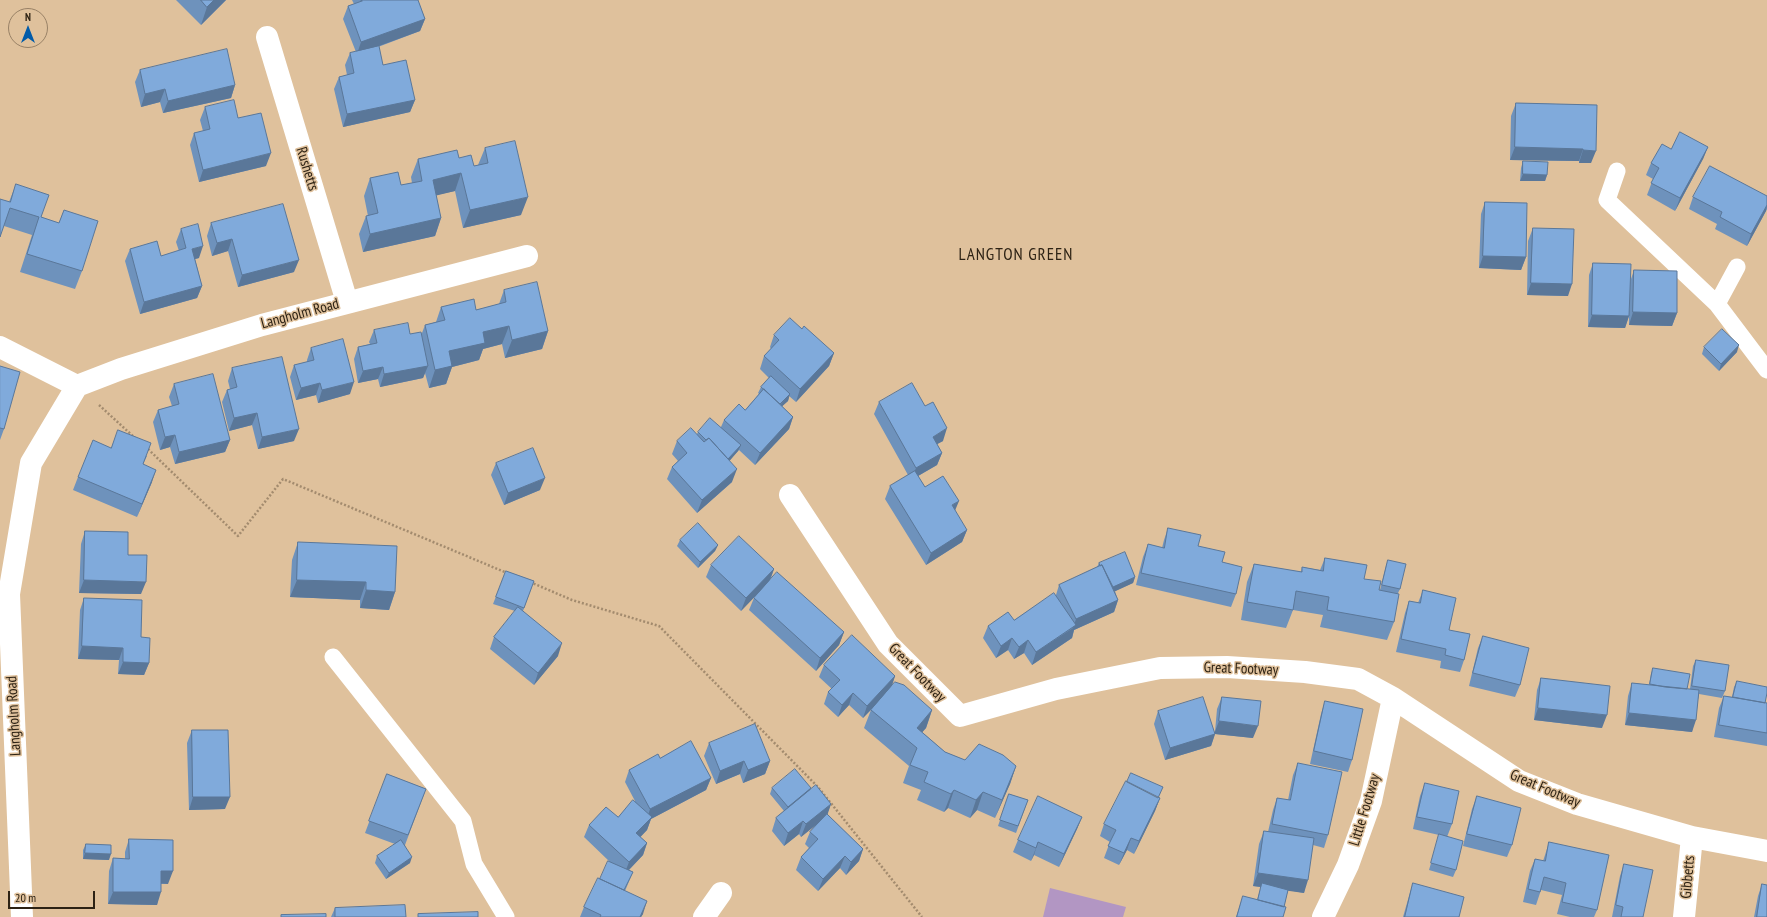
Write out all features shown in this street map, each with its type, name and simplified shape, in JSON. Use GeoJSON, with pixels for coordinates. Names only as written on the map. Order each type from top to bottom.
{"type":"FeatureCollection","features":[{"type":"Feature","properties":{"kind":"street","name":"Rushetts"},"geometry":{"type":"LineString","coordinates":[[267,37],[347,302]]}},
{"type":"Feature","properties":{"kind":"street","name":"Langholm Road"},"geometry":{"type":"LineString","coordinates":[[22,917],[8,735],[9,594],[31,463],[77,386],[121,369],[262,325],[527,256]]}},
{"type":"Feature","properties":{"kind":"street"},"geometry":{"type":"LineString","coordinates":[[0,347],[77,386]]}},
{"type":"Feature","properties":{"kind":"street","name":"Great Footway"},"geometry":{"type":"LineString","coordinates":[[790,495],[888,644],[960,716],[1056,689],[1160,668],[1227,667],[1305,672],[1358,679],[1393,698],[1519,781],[1577,804],[1692,837],[1767,851]]}},
{"type":"Feature","properties":{"kind":"street","name":"Little Footway"},"geometry":{"type":"LineString","coordinates":[[1323,917],[1348,865],[1371,801],[1393,698]]}},
{"type":"Feature","properties":{"kind":"street","name":"Gibbetts"},"geometry":{"type":"LineString","coordinates":[[1684,917],[1692,837]]}},
{"type":"Feature","properties":{"kind":"street"},"geometry":{"type":"LineString","coordinates":[[704,917],[721,894]]}},
{"type":"Feature","properties":{"kind":"lane"},"geometry":{"type":"LineString","coordinates":[[1617,171],[1607,200],[1717,304],[1767,370]]}},
{"type":"Feature","properties":{"kind":"lane"},"geometry":{"type":"LineString","coordinates":[[1717,304],[1737,267]]}},
{"type":"Feature","properties":{"kind":"lane"},"geometry":{"type":"LineString","coordinates":[[333,658],[463,821],[474,864],[506,917]]}},
{"type":"Feature","properties":{"kind":"path"},"geometry":{"type":"LineString","coordinates":[[77,386],[140,442]]}},
{"type":"Feature","properties":{"kind":"path"},"geometry":{"type":"LineString","coordinates":[[146,447],[238,536],[283,479],[514,576]]}},
{"type":"Feature","properties":{"kind":"path"},"geometry":{"type":"LineString","coordinates":[[529,582],[572,600],[659,626],[818,787],[922,917]]}},
{"type":"Feature","properties":{"kind":"shaded area"},"geometry":{"type":"Polygon","coordinates":[[[1050,888],[1126,907],[1123,917],[1043,917],[1050,888]]]}},
{"type":"Feature","properties":{"kind":"building"},"geometry":{"type":"Polygon","coordinates":[[[201,0],[214,0],[207,7],[201,0]]]}},
{"type":"Feature","properties":{"kind":"building"},"geometry":{"type":"Polygon","coordinates":[[[361,0],[418,0],[425,19],[361,42],[348,6],[362,1],[361,0]]]}},
{"type":"Feature","properties":{"kind":"building"},"geometry":{"type":"Polygon","coordinates":[[[379,46],[383,65],[406,60],[415,100],[347,114],[339,77],[354,73],[350,53],[379,46]]]}},
{"type":"Feature","properties":{"kind":"building"},"geometry":{"type":"Polygon","coordinates":[[[227,49],[235,85],[168,101],[165,89],[145,94],[140,70],[227,49]]]}},
{"type":"Feature","properties":{"kind":"building"},"geometry":{"type":"Polygon","coordinates":[[[234,100],[238,118],[261,113],[271,153],[203,170],[194,133],[210,129],[205,107],[234,100]]]}},
{"type":"Feature","properties":{"kind":"building"},"geometry":{"type":"Polygon","coordinates":[[[1516,103],[1597,105],[1596,151],[1583,149],[1515,147],[1516,103]]]}},
{"type":"Feature","properties":{"kind":"building"},"geometry":{"type":"Polygon","coordinates":[[[1680,132],[1708,147],[1680,198],[1651,183],[1659,168],[1651,163],[1662,144],[1671,149],[1680,132]]]}},
{"type":"Feature","properties":{"kind":"building"},"geometry":{"type":"Polygon","coordinates":[[[515,141],[528,197],[470,210],[461,173],[433,180],[441,218],[370,234],[366,216],[378,213],[370,178],[398,172],[401,185],[422,181],[418,159],[457,150],[459,158],[471,155],[474,166],[488,163],[485,148],[515,141]]]}},
{"type":"Feature","properties":{"kind":"building"},"geometry":{"type":"Polygon","coordinates":[[[1523,161],[1548,162],[1547,175],[1523,174],[1523,161]]]}},
{"type":"Feature","properties":{"kind":"building"},"geometry":{"type":"Polygon","coordinates":[[[1710,166],[1767,196],[1767,205],[1751,234],[1720,217],[1722,212],[1693,197],[1710,166]]]}},
{"type":"Feature","properties":{"kind":"building"},"geometry":{"type":"Polygon","coordinates":[[[16,184],[49,195],[41,217],[59,223],[64,210],[98,221],[82,271],[27,254],[39,217],[10,208],[0,237],[0,199],[10,202],[16,184]]]}},
{"type":"Feature","properties":{"kind":"building"},"geometry":{"type":"Polygon","coordinates":[[[1485,202],[1527,203],[1526,257],[1483,256],[1485,202]]]}},
{"type":"Feature","properties":{"kind":"building"},"geometry":{"type":"Polygon","coordinates":[[[283,204],[299,260],[242,275],[232,239],[217,243],[211,223],[283,204]]]}},
{"type":"Feature","properties":{"kind":"building"},"geometry":{"type":"Polygon","coordinates":[[[198,224],[203,246],[192,249],[202,286],[144,302],[130,249],[157,241],[161,256],[186,248],[181,229],[198,224]]]}},
{"type":"Feature","properties":{"kind":"building"},"geometry":{"type":"Polygon","coordinates":[[[1533,228],[1574,229],[1572,284],[1531,283],[1533,228]]]}},
{"type":"Feature","properties":{"kind":"building"},"geometry":{"type":"Polygon","coordinates":[[[1593,263],[1631,264],[1629,316],[1592,315],[1593,263]]]}},
{"type":"Feature","properties":{"kind":"building"},"geometry":{"type":"Polygon","coordinates":[[[1634,270],[1677,271],[1677,313],[1633,312],[1634,270]]]}},
{"type":"Feature","properties":{"kind":"building"},"geometry":{"type":"Polygon","coordinates":[[[537,282],[548,331],[512,340],[509,326],[483,332],[485,343],[449,351],[452,366],[435,370],[425,325],[445,320],[441,307],[474,299],[476,310],[506,302],[504,290],[537,282]]]}},
{"type":"Feature","properties":{"kind":"building"},"geometry":{"type":"Polygon","coordinates":[[[790,318],[802,329],[804,326],[834,353],[800,389],[764,356],[779,340],[774,335],[790,318]]]}},
{"type":"Feature","properties":{"kind":"building"},"geometry":{"type":"Polygon","coordinates":[[[408,323],[410,334],[421,332],[428,366],[384,374],[383,367],[363,371],[358,347],[377,343],[374,330],[408,323]]]}},
{"type":"Feature","properties":{"kind":"building"},"geometry":{"type":"Polygon","coordinates":[[[1722,329],[1739,345],[1721,364],[1704,347],[1722,329]]]}},
{"type":"Feature","properties":{"kind":"building"},"geometry":{"type":"Polygon","coordinates":[[[343,339],[354,382],[322,390],[320,383],[301,388],[294,365],[314,360],[311,348],[343,339]]]}},
{"type":"Feature","properties":{"kind":"building"},"geometry":{"type":"Polygon","coordinates":[[[282,357],[299,429],[262,437],[257,413],[234,418],[227,390],[237,387],[232,368],[282,357]]]}},
{"type":"Feature","properties":{"kind":"building"},"geometry":{"type":"Polygon","coordinates":[[[0,366],[20,372],[4,429],[0,428],[0,366]]]}},
{"type":"Feature","properties":{"kind":"building"},"geometry":{"type":"Polygon","coordinates":[[[213,374],[230,440],[179,452],[175,435],[165,437],[158,410],[179,404],[174,384],[213,374]]]}},
{"type":"Feature","properties":{"kind":"building"},"geometry":{"type":"Polygon","coordinates":[[[771,376],[790,394],[780,404],[761,387],[771,376]]]}},
{"type":"Feature","properties":{"kind":"building"},"geometry":{"type":"Polygon","coordinates":[[[912,383],[925,406],[933,402],[947,428],[933,437],[942,453],[916,468],[879,402],[912,383]]]}},
{"type":"Feature","properties":{"kind":"building"},"geometry":{"type":"Polygon","coordinates":[[[764,389],[793,417],[760,453],[724,420],[739,404],[745,410],[764,389]]]}},
{"type":"Feature","properties":{"kind":"building"},"geometry":{"type":"Polygon","coordinates":[[[710,418],[741,445],[728,459],[709,438],[706,440],[698,432],[710,418]]]}},
{"type":"Feature","properties":{"kind":"building"},"geometry":{"type":"Polygon","coordinates":[[[691,428],[704,442],[709,438],[737,469],[702,500],[672,467],[687,453],[677,441],[691,428]]]}},
{"type":"Feature","properties":{"kind":"building"},"geometry":{"type":"Polygon","coordinates":[[[118,430],[151,443],[143,464],[156,470],[142,504],[78,477],[93,440],[111,448],[118,430]]]}},
{"type":"Feature","properties":{"kind":"building"},"geometry":{"type":"Polygon","coordinates":[[[533,448],[545,478],[508,493],[496,463],[533,448]]]}},
{"type":"Feature","properties":{"kind":"building"},"geometry":{"type":"Polygon","coordinates":[[[915,471],[925,487],[943,476],[959,501],[952,505],[967,530],[931,553],[890,486],[915,471]]]}},
{"type":"Feature","properties":{"kind":"building"},"geometry":{"type":"Polygon","coordinates":[[[698,523],[718,545],[700,562],[680,540],[698,523]]]}},
{"type":"Feature","properties":{"kind":"building"},"geometry":{"type":"Polygon","coordinates":[[[1168,528],[1201,535],[1198,546],[1225,552],[1222,562],[1242,567],[1236,594],[1141,573],[1148,544],[1164,548],[1168,528]]]}},
{"type":"Feature","properties":{"kind":"building"},"geometry":{"type":"Polygon","coordinates":[[[85,531],[128,532],[128,555],[147,555],[146,582],[84,580],[85,531]]]}},
{"type":"Feature","properties":{"kind":"building"},"geometry":{"type":"Polygon","coordinates":[[[739,536],[774,569],[746,598],[711,565],[739,536]]]}},
{"type":"Feature","properties":{"kind":"building"},"geometry":{"type":"Polygon","coordinates":[[[298,542],[397,546],[395,592],[366,590],[366,582],[297,580],[298,542]]]}},
{"type":"Feature","properties":{"kind":"building"},"geometry":{"type":"Polygon","coordinates":[[[1125,552],[1135,577],[1113,587],[1102,565],[1100,566],[1099,563],[1125,552]]]}},
{"type":"Feature","properties":{"kind":"building"},"geometry":{"type":"Polygon","coordinates":[[[1325,558],[1367,565],[1364,579],[1381,581],[1379,590],[1399,594],[1394,622],[1327,610],[1329,597],[1296,591],[1293,610],[1247,602],[1254,564],[1302,572],[1302,567],[1323,571],[1325,558]]]}},
{"type":"Feature","properties":{"kind":"building"},"geometry":{"type":"Polygon","coordinates":[[[1388,560],[1406,564],[1400,589],[1382,585],[1388,560]]]}},
{"type":"Feature","properties":{"kind":"building"},"geometry":{"type":"Polygon","coordinates":[[[1102,565],[1118,600],[1076,619],[1059,585],[1102,565]]]}},
{"type":"Feature","properties":{"kind":"building"},"geometry":{"type":"Polygon","coordinates":[[[506,571],[534,581],[524,608],[496,597],[506,571]]]}},
{"type":"Feature","properties":{"kind":"building"},"geometry":{"type":"Polygon","coordinates":[[[777,572],[844,632],[820,658],[754,598],[777,572]]]}},
{"type":"Feature","properties":{"kind":"building"},"geometry":{"type":"Polygon","coordinates":[[[1423,590],[1456,598],[1449,630],[1470,634],[1464,660],[1445,655],[1446,649],[1401,639],[1409,601],[1420,603],[1423,590]]]}},
{"type":"Feature","properties":{"kind":"building"},"geometry":{"type":"Polygon","coordinates":[[[1054,593],[1076,625],[1036,652],[1028,640],[1019,647],[1012,638],[1001,646],[988,626],[1008,612],[1014,620],[1054,593]]]}},
{"type":"Feature","properties":{"kind":"building"},"geometry":{"type":"Polygon","coordinates":[[[84,598],[142,600],[141,637],[150,638],[149,663],[123,662],[123,648],[82,646],[84,598]]]}},
{"type":"Feature","properties":{"kind":"building"},"geometry":{"type":"Polygon","coordinates":[[[518,607],[562,643],[538,673],[494,637],[518,607]]]}},
{"type":"Feature","properties":{"kind":"building"},"geometry":{"type":"Polygon","coordinates":[[[852,635],[895,676],[867,706],[853,693],[842,705],[828,692],[840,680],[824,665],[852,635]]]}},
{"type":"Feature","properties":{"kind":"building"},"geometry":{"type":"Polygon","coordinates":[[[1483,636],[1529,648],[1520,685],[1473,673],[1483,636]]]}},
{"type":"Feature","properties":{"kind":"building"},"geometry":{"type":"Polygon","coordinates":[[[1696,660],[1729,665],[1725,691],[1692,686],[1696,660]]]}},
{"type":"Feature","properties":{"kind":"building"},"geometry":{"type":"Polygon","coordinates":[[[1653,668],[1690,674],[1687,689],[1650,684],[1653,668]]]}},
{"type":"Feature","properties":{"kind":"building"},"geometry":{"type":"Polygon","coordinates":[[[1541,678],[1610,686],[1607,715],[1538,708],[1541,678]]]}},
{"type":"Feature","properties":{"kind":"building"},"geometry":{"type":"Polygon","coordinates":[[[1737,681],[1767,687],[1765,703],[1733,697],[1737,681]]]}},
{"type":"Feature","properties":{"kind":"building"},"geometry":{"type":"Polygon","coordinates":[[[895,682],[904,685],[932,710],[917,728],[945,752],[965,760],[979,744],[1003,755],[1016,766],[1002,800],[983,792],[976,800],[954,790],[951,794],[924,782],[928,772],[910,765],[917,748],[871,710],[895,682]]]}},
{"type":"Feature","properties":{"kind":"building"},"geometry":{"type":"Polygon","coordinates":[[[1632,683],[1699,690],[1696,720],[1629,713],[1632,683]]]}},
{"type":"Feature","properties":{"kind":"building"},"geometry":{"type":"Polygon","coordinates":[[[1724,696],[1767,703],[1767,733],[1719,725],[1724,696]]]}},
{"type":"Feature","properties":{"kind":"building"},"geometry":{"type":"Polygon","coordinates":[[[1203,697],[1215,734],[1170,748],[1158,711],[1203,697]]]}},
{"type":"Feature","properties":{"kind":"building"},"geometry":{"type":"Polygon","coordinates":[[[1222,697],[1261,701],[1258,726],[1219,721],[1222,697]]]}},
{"type":"Feature","properties":{"kind":"building"},"geometry":{"type":"Polygon","coordinates":[[[1325,701],[1363,709],[1352,760],[1314,751],[1325,701]]]}},
{"type":"Feature","properties":{"kind":"building"},"geometry":{"type":"Polygon","coordinates":[[[755,724],[770,761],[748,770],[744,761],[720,771],[709,743],[755,724]]]}},
{"type":"Feature","properties":{"kind":"building"},"geometry":{"type":"Polygon","coordinates":[[[192,730],[228,730],[230,797],[193,797],[192,730]]]}},
{"type":"Feature","properties":{"kind":"building"},"geometry":{"type":"Polygon","coordinates":[[[691,741],[711,778],[650,809],[629,770],[658,754],[660,758],[691,741]]]}},
{"type":"Feature","properties":{"kind":"building"},"geometry":{"type":"Polygon","coordinates":[[[1298,763],[1342,772],[1328,835],[1272,824],[1277,798],[1290,800],[1298,763]]]}},
{"type":"Feature","properties":{"kind":"building"},"geometry":{"type":"Polygon","coordinates":[[[795,769],[811,788],[788,807],[772,788],[795,769]]]}},
{"type":"Feature","properties":{"kind":"building"},"geometry":{"type":"Polygon","coordinates":[[[1131,773],[1163,787],[1158,798],[1127,782],[1131,773]]]}},
{"type":"Feature","properties":{"kind":"building"},"geometry":{"type":"Polygon","coordinates":[[[387,774],[426,789],[408,835],[369,821],[387,774]]]}},
{"type":"Feature","properties":{"kind":"building"},"geometry":{"type":"Polygon","coordinates":[[[1126,781],[1160,798],[1139,841],[1131,838],[1124,853],[1108,846],[1116,830],[1104,824],[1126,781]]]}},
{"type":"Feature","properties":{"kind":"building"},"geometry":{"type":"Polygon","coordinates":[[[1425,783],[1459,791],[1452,824],[1417,817],[1425,783]]]}},
{"type":"Feature","properties":{"kind":"building"},"geometry":{"type":"Polygon","coordinates":[[[816,785],[831,804],[806,824],[803,821],[788,833],[776,818],[816,785]]]}},
{"type":"Feature","properties":{"kind":"building"},"geometry":{"type":"Polygon","coordinates":[[[1009,794],[1028,800],[1018,826],[1000,820],[1009,794]]]}},
{"type":"Feature","properties":{"kind":"building"},"geometry":{"type":"Polygon","coordinates":[[[1038,796],[1082,817],[1064,854],[1038,842],[1036,848],[1018,840],[1038,796]]]}},
{"type":"Feature","properties":{"kind":"building"},"geometry":{"type":"Polygon","coordinates":[[[1477,796],[1521,808],[1512,845],[1467,834],[1477,796]]]}},
{"type":"Feature","properties":{"kind":"building"},"geometry":{"type":"Polygon","coordinates":[[[633,800],[652,817],[636,833],[647,843],[629,862],[589,825],[606,807],[618,817],[633,800]]]}},
{"type":"Feature","properties":{"kind":"building"},"geometry":{"type":"Polygon","coordinates":[[[827,814],[863,849],[851,862],[845,856],[823,879],[801,857],[818,839],[810,832],[827,814]]]}},
{"type":"Feature","properties":{"kind":"building"},"geometry":{"type":"Polygon","coordinates":[[[1264,831],[1314,838],[1308,880],[1258,873],[1264,831]]]}},
{"type":"Feature","properties":{"kind":"building"},"geometry":{"type":"Polygon","coordinates":[[[1439,834],[1463,841],[1456,870],[1431,863],[1439,834]]]}},
{"type":"Feature","properties":{"kind":"building"},"geometry":{"type":"Polygon","coordinates":[[[129,839],[173,840],[173,871],[161,871],[161,892],[113,892],[113,858],[129,859],[129,839]]]}},
{"type":"Feature","properties":{"kind":"building"},"geometry":{"type":"Polygon","coordinates":[[[401,840],[412,857],[389,873],[377,856],[401,840]]]}},
{"type":"Feature","properties":{"kind":"building"},"geometry":{"type":"Polygon","coordinates":[[[1549,842],[1609,855],[1597,910],[1562,902],[1566,883],[1544,877],[1540,892],[1528,889],[1535,859],[1545,861],[1549,842]]]}},
{"type":"Feature","properties":{"kind":"building"},"geometry":{"type":"Polygon","coordinates":[[[86,844],[111,845],[111,854],[85,853],[86,844]]]}},
{"type":"Feature","properties":{"kind":"building"},"geometry":{"type":"Polygon","coordinates":[[[608,861],[633,872],[624,890],[600,879],[608,861]]]}},
{"type":"Feature","properties":{"kind":"building"},"geometry":{"type":"Polygon","coordinates":[[[1624,864],[1653,870],[1643,917],[1621,917],[1623,907],[1616,905],[1624,864]]]}},
{"type":"Feature","properties":{"kind":"building"},"geometry":{"type":"Polygon","coordinates":[[[598,878],[647,901],[640,917],[600,917],[601,915],[584,907],[598,878]]]}},
{"type":"Feature","properties":{"kind":"building"},"geometry":{"type":"Polygon","coordinates":[[[1262,883],[1288,890],[1284,907],[1258,900],[1262,883]]]}},
{"type":"Feature","properties":{"kind":"building"},"geometry":{"type":"Polygon","coordinates":[[[1413,883],[1464,897],[1459,917],[1405,917],[1413,883]]]}},
{"type":"Feature","properties":{"kind":"building"},"geometry":{"type":"Polygon","coordinates":[[[1762,884],[1767,885],[1767,917],[1757,917],[1762,884]]]}},
{"type":"Feature","properties":{"kind":"building"},"geometry":{"type":"Polygon","coordinates":[[[1243,896],[1286,907],[1283,917],[1237,917],[1243,896]]]}},
{"type":"Feature","properties":{"kind":"building"},"geometry":{"type":"Polygon","coordinates":[[[405,905],[406,917],[335,917],[335,908],[405,905]]]}},
{"type":"Feature","properties":{"kind":"building"},"geometry":{"type":"Polygon","coordinates":[[[478,912],[478,917],[418,917],[418,914],[478,912]]]}},
{"type":"Feature","properties":{"kind":"building"},"geometry":{"type":"Polygon","coordinates":[[[326,914],[326,917],[281,917],[281,915],[326,914]]]}},
{"type":"Feature","properties":{"kind":"district","name":"LANGTON GREEN"},"geometry":{"type":"Point","coordinates":[1016,255]}}]}
